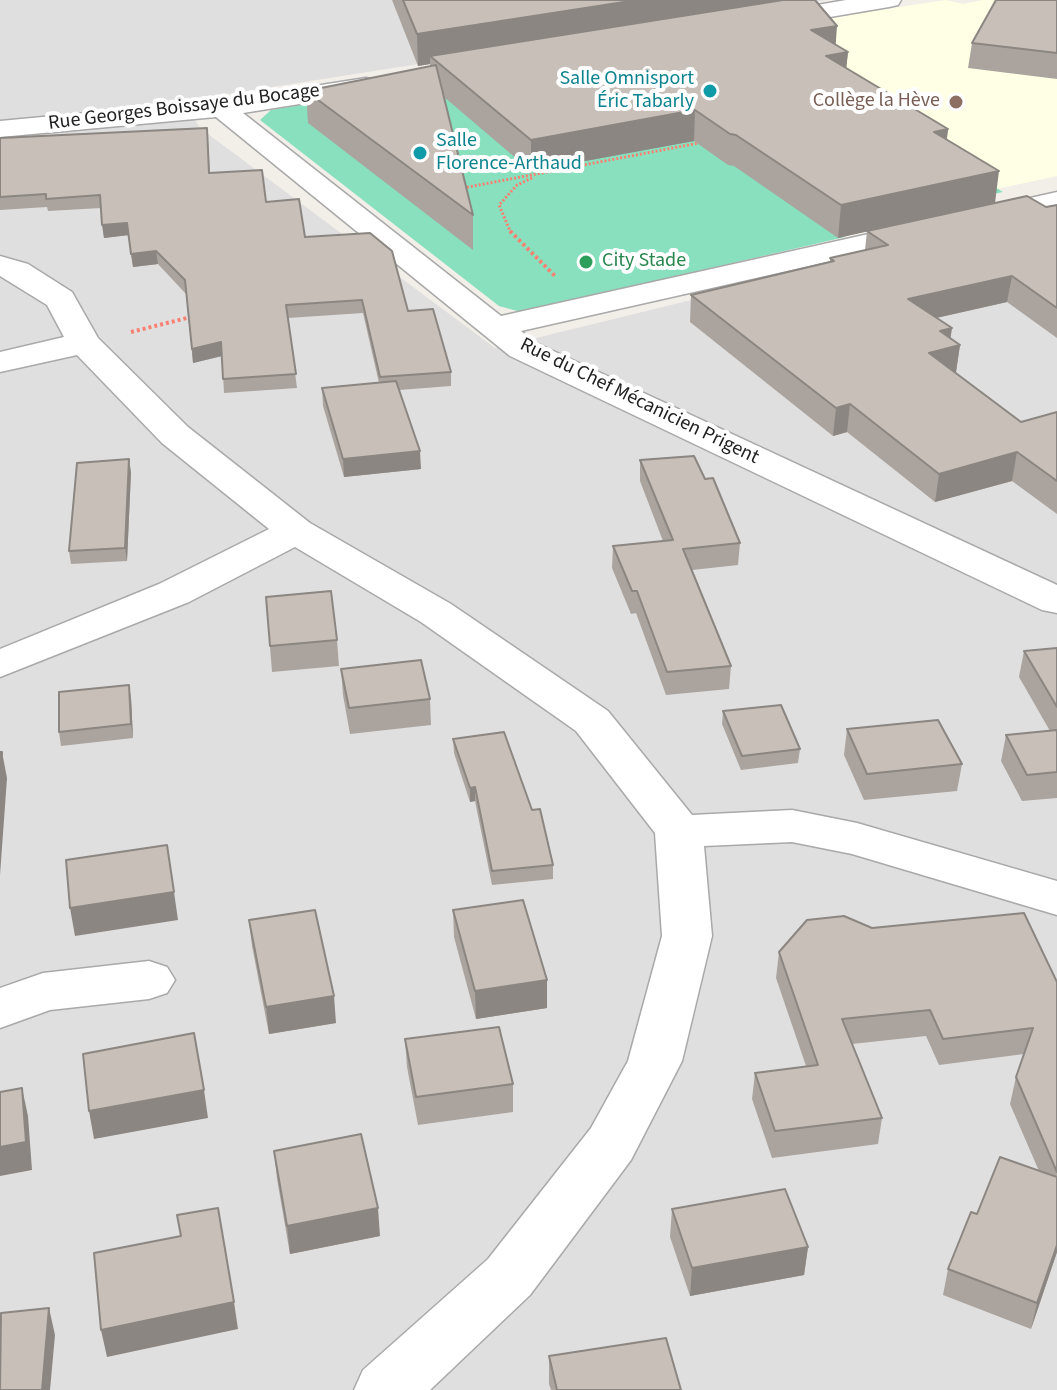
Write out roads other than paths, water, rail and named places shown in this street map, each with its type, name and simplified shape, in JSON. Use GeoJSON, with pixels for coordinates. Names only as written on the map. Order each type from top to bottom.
{"type":"FeatureCollection","features":[{"type":"Feature","properties":{"kind":"street"},"geometry":{"type":"LineString","coordinates":[[735,26],[889,0]]}},
{"type":"Feature","properties":{"kind":"street","name":"Rue Georges Boissaye du Bocage"},"geometry":{"type":"LineString","coordinates":[[0,129],[225,108],[395,81]]}},
{"type":"Feature","properties":{"kind":"street","name":"Rue du Chef Mécanicien Prigent"},"geometry":{"type":"LineString","coordinates":[[225,108],[241,125],[522,349],[1057,601]]}},
{"type":"Feature","properties":{"kind":"street"},"geometry":{"type":"LineString","coordinates":[[495,327],[1057,201]]}},
{"type":"Feature","properties":{"kind":"street"},"geometry":{"type":"LineString","coordinates":[[0,266],[17,271],[60,299],[84,343],[175,435],[296,531],[436,613],[592,721],[679,831],[687,936],[655,1061],[611,1144],[509,1277],[386,1390]]}},
{"type":"Feature","properties":{"kind":"street"},"geometry":{"type":"LineString","coordinates":[[0,362],[84,343]]}},
{"type":"Feature","properties":{"kind":"street"},"geometry":{"type":"LineString","coordinates":[[0,664],[174,593],[296,531]]}},
{"type":"Feature","properties":{"kind":"street"},"geometry":{"type":"LineString","coordinates":[[0,651],[54,643]]}},
{"type":"Feature","properties":{"kind":"street"},"geometry":{"type":"LineString","coordinates":[[679,831],[792,826],[857,839],[1057,898]]}},
{"type":"Feature","properties":{"kind":"street"},"geometry":{"type":"LineString","coordinates":[[0,1009],[43,992],[149,980]]}},
{"type":"Feature","properties":{"kind":"place","name":"Salle Omnisport Éric Tabarly"},"geometry":{"type":"Point","coordinates":[710,91]}},
{"type":"Feature","properties":{"kind":"place","name":"Collège la Hève"},"geometry":{"type":"Point","coordinates":[956,102]}},
{"type":"Feature","properties":{"kind":"place","name":"Salle Florence-Arthaud"},"geometry":{"type":"Point","coordinates":[420,153]}},
{"type":"Feature","properties":{"kind":"place","name":"City Stade"},"geometry":{"type":"Point","coordinates":[586,262]}}]}
